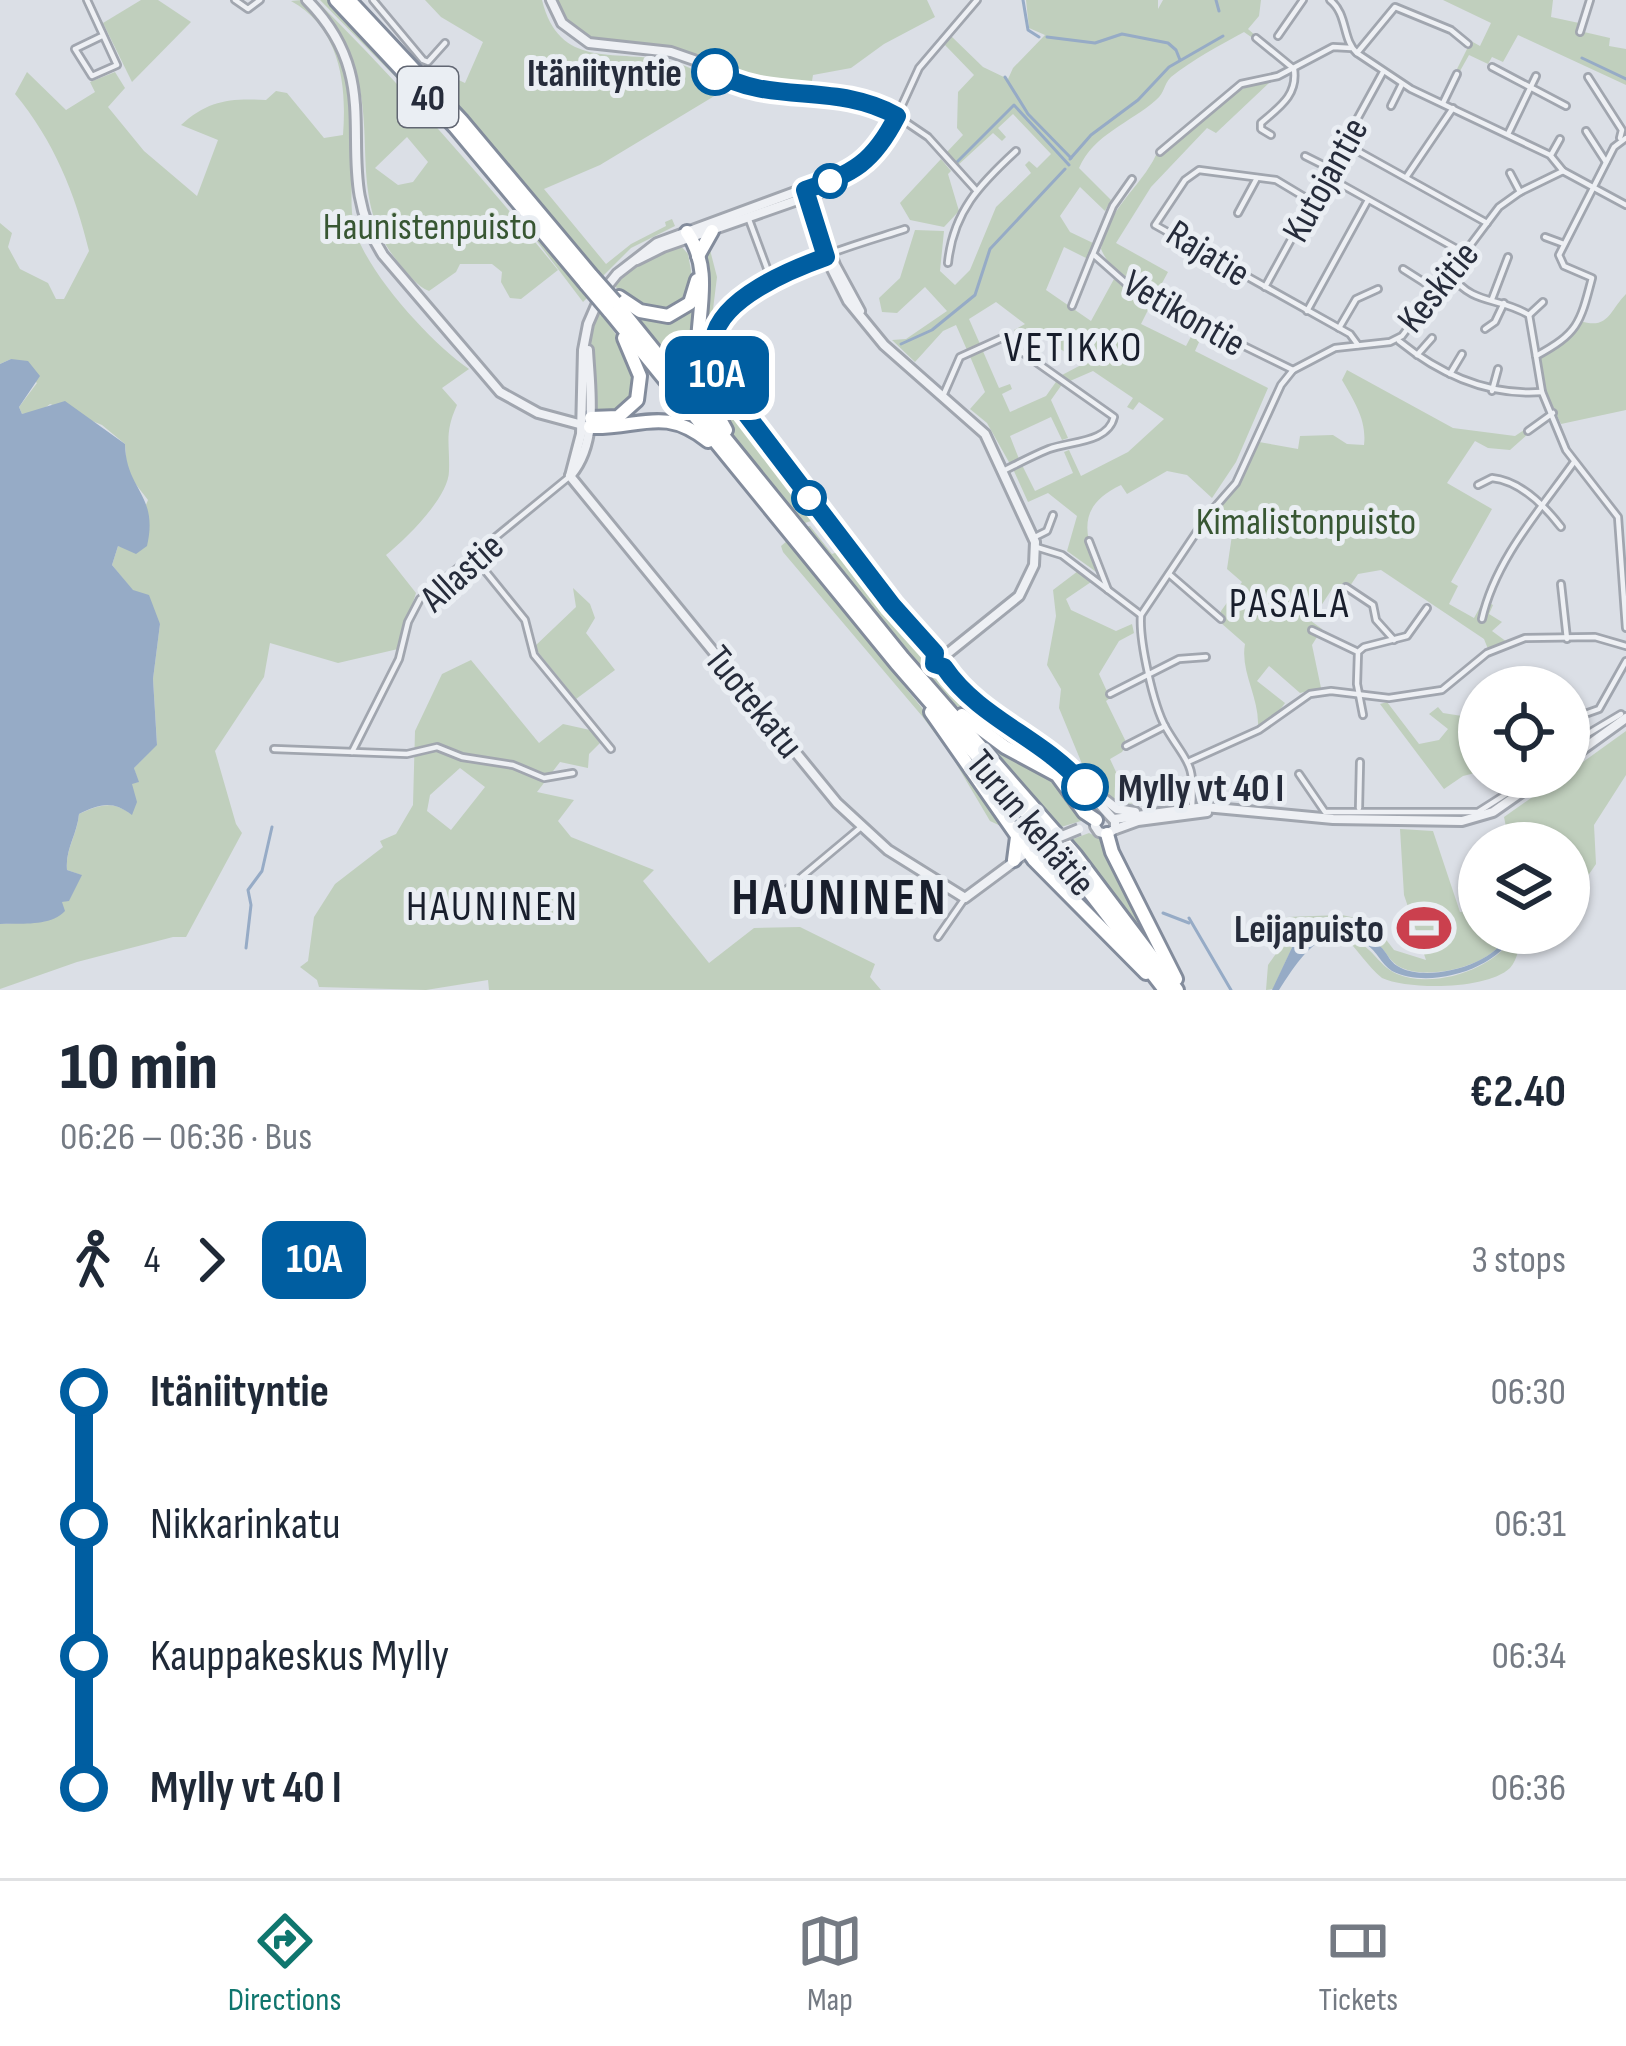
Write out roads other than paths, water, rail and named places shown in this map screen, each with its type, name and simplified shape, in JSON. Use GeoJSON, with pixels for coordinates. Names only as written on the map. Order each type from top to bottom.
{"type":"FeatureCollection","features":[{"type":"Feature","properties":{"kind":"highway","name":"Turun kehätie"},"geometry":{"type":"LineString","coordinates":[[336,0],[614,303],[934,694],[1076,856],[1179,990]]}},
{"type":"Feature","properties":{"kind":"highway","name":"Turun kehätie"},"geometry":{"type":"LineString","coordinates":[[349,0],[488,150],[589,280]]}},
{"type":"Feature","properties":{"kind":"highway"},"geometry":{"type":"LineString","coordinates":[[698,256],[712,231]]}},
{"type":"Feature","properties":{"kind":"highway"},"geometry":{"type":"LineString","coordinates":[[614,303],[657,316],[684,309],[694,297],[697,282],[688,237]]}},
{"type":"Feature","properties":{"kind":"highway"},"geometry":{"type":"LineString","coordinates":[[688,237],[704,282],[700,373],[748,467]]}},
{"type":"Feature","properties":{"kind":"highway"},"geometry":{"type":"LineString","coordinates":[[588,422],[623,415],[640,391],[635,360],[614,303]]}},
{"type":"Feature","properties":{"kind":"highway","name":"Turun kehätie"},"geometry":{"type":"LineString","coordinates":[[614,303],[731,461],[916,687],[1043,832],[1165,990]]}},
{"type":"Feature","properties":{"kind":"highway"},"geometry":{"type":"LineString","coordinates":[[588,422],[670,421],[698,433],[731,461]]}},
{"type":"Feature","properties":{"kind":"highway"},"geometry":{"type":"LineString","coordinates":[[916,687],[1017,836],[1165,990]]}},
{"type":"Feature","properties":{"kind":"highway"},"geometry":{"type":"LineString","coordinates":[[934,694],[993,740],[1057,776],[1084,812],[1105,824],[1112,852],[1179,990]]}},
{"type":"Feature","properties":{"kind":"highway"},"geometry":{"type":"LineString","coordinates":[[1014,860],[1017,836]]}},
{"type":"Feature","properties":{"kind":"street"},"geometry":{"type":"LineString","coordinates":[[87,0],[118,65],[92,76],[75,49],[103,36]]}},
{"type":"Feature","properties":{"kind":"street"},"geometry":{"type":"LineString","coordinates":[[235,0],[248,9],[260,0]]}},
{"type":"Feature","properties":{"kind":"street"},"geometry":{"type":"LineString","coordinates":[[307,0],[334,30],[352,70],[358,191],[382,256],[500,392],[538,413],[588,422],[586,339],[602,294],[624,267],[650,247],[712,231],[748,214]]}},
{"type":"Feature","properties":{"kind":"street"},"geometry":{"type":"LineString","coordinates":[[373,0],[423,60],[428,62],[445,43]]}},
{"type":"Feature","properties":{"kind":"street"},"geometry":{"type":"LineString","coordinates":[[551,0],[562,23],[589,43],[671,52],[742,87],[833,94],[897,116],[920,129],[975,189]]}},
{"type":"Feature","properties":{"kind":"street"},"geometry":{"type":"LineString","coordinates":[[688,237],[807,194],[866,162],[880,147],[920,68],[976,0]]}},
{"type":"Feature","properties":{"kind":"street"},"geometry":{"type":"LineString","coordinates":[[1278,36],[1303,0]]}},
{"type":"Feature","properties":{"kind":"street"},"geometry":{"type":"LineString","coordinates":[[1330,0],[1338,6],[1354,50]]}},
{"type":"Feature","properties":{"kind":"street"},"geometry":{"type":"LineString","coordinates":[[1338,6],[1345,0]]}},
{"type":"Feature","properties":{"kind":"street"},"geometry":{"type":"LineString","coordinates":[[1580,32],[1590,0]]}},
{"type":"Feature","properties":{"kind":"street"},"geometry":{"type":"LineString","coordinates":[[1354,50],[1395,7],[1451,30],[1468,44]]}},
{"type":"Feature","properties":{"kind":"street"},"geometry":{"type":"LineString","coordinates":[[1256,38],[1294,69]]}},
{"type":"Feature","properties":{"kind":"street"},"geometry":{"type":"LineString","coordinates":[[1160,152],[1235,88],[1294,69],[1333,47],[1354,50],[1402,84],[1550,155],[1563,171],[1592,190],[1625,202]]}},
{"type":"Feature","properties":{"kind":"street"},"geometry":{"type":"LineString","coordinates":[[1492,67],[1566,106]]}},
{"type":"Feature","properties":{"kind":"street"},"geometry":{"type":"LineString","coordinates":[[1271,135],[1261,129],[1261,123],[1293,90],[1294,69]]}},
{"type":"Feature","properties":{"kind":"street","name":"Kutojantie"},"geometry":{"type":"LineString","coordinates":[[1265,287],[1383,72]]}},
{"type":"Feature","properties":{"kind":"street"},"geometry":{"type":"LineString","coordinates":[[1442,103],[1457,74]]}},
{"type":"Feature","properties":{"kind":"street"},"geometry":{"type":"LineString","coordinates":[[1508,134],[1536,76]]}},
{"type":"Feature","properties":{"kind":"street"},"geometry":{"type":"LineString","coordinates":[[1536,356],[1574,331],[1592,280],[1559,260],[1606,162],[1622,140],[1622,130],[1588,77]]}},
{"type":"Feature","properties":{"kind":"street"},"geometry":{"type":"LineString","coordinates":[[1391,106],[1402,84]]}},
{"type":"Feature","properties":{"kind":"street"},"geometry":{"type":"LineString","coordinates":[[1407,176],[1453,108]]}},
{"type":"Feature","properties":{"kind":"street"},"geometry":{"type":"LineString","coordinates":[[1586,131],[1606,162]]}},
{"type":"Feature","properties":{"kind":"street"},"geometry":{"type":"LineString","coordinates":[[1550,155],[1560,139]]}},
{"type":"Feature","properties":{"kind":"street"},"geometry":{"type":"LineString","coordinates":[[1343,143],[1487,223]]}},
{"type":"Feature","properties":{"kind":"street"},"geometry":{"type":"LineString","coordinates":[[948,263],[952,230],[975,189],[1016,151]]}},
{"type":"Feature","properties":{"kind":"street"},"geometry":{"type":"LineString","coordinates":[[1305,156],[1368,200],[1464,253]]}},
{"type":"Feature","properties":{"kind":"street","name":"Rajatie"},"geometry":{"type":"LineString","coordinates":[[1311,201],[1276,180],[1204,169],[1193,172],[1155,224],[1353,336],[1358,345]]}},
{"type":"Feature","properties":{"kind":"street","name":"Keskitie"},"geometry":{"type":"LineString","coordinates":[[1293,370],[1330,350],[1397,339],[1502,204],[1563,171]]}},
{"type":"Feature","properties":{"kind":"street"},"geometry":{"type":"LineString","coordinates":[[1510,173],[1520,192]]}},
{"type":"Feature","properties":{"kind":"street"},"geometry":{"type":"LineString","coordinates":[[1238,213],[1257,178]]}},
{"type":"Feature","properties":{"kind":"street","name":"Vetikontie"},"geometry":{"type":"LineString","coordinates":[[1132,179],[1113,206],[1093,254],[1138,294],[1293,370]]}},
{"type":"Feature","properties":{"kind":"street"},"geometry":{"type":"LineString","coordinates":[[807,194],[848,301],[884,345],[985,434],[1035,542],[1034,566],[1019,596],[947,654],[935,653]]}},
{"type":"Feature","properties":{"kind":"street"},"geometry":{"type":"LineString","coordinates":[[1307,310],[1368,200]]}},
{"type":"Feature","properties":{"kind":"street"},"geometry":{"type":"LineString","coordinates":[[748,214],[771,279]]}},
{"type":"Feature","properties":{"kind":"street"},"geometry":{"type":"LineString","coordinates":[[722,386],[714,352],[719,324],[771,279],[905,229]]}},
{"type":"Feature","properties":{"kind":"street"},"geometry":{"type":"LineString","coordinates":[[1545,236],[1564,244]]}},
{"type":"Feature","properties":{"kind":"street"},"geometry":{"type":"LineString","coordinates":[[1072,306],[1093,254]]}},
{"type":"Feature","properties":{"kind":"street"},"geometry":{"type":"LineString","coordinates":[[1492,299],[1508,257]]}},
{"type":"Feature","properties":{"kind":"street"},"geometry":{"type":"LineString","coordinates":[[1403,269],[1436,290]]}},
{"type":"Feature","properties":{"kind":"street"},"geometry":{"type":"LineString","coordinates":[[1450,272],[1467,295],[1492,299],[1528,315]]}},
{"type":"Feature","properties":{"kind":"street"},"geometry":{"type":"LineString","coordinates":[[1339,328],[1360,295],[1378,289]]}},
{"type":"Feature","properties":{"kind":"street"},"geometry":{"type":"LineString","coordinates":[[1528,315],[1543,302]]}},
{"type":"Feature","properties":{"kind":"street"},"geometry":{"type":"LineString","coordinates":[[1485,329],[1495,322],[1504,303]]}},
{"type":"Feature","properties":{"kind":"street"},"geometry":{"type":"LineString","coordinates":[[1528,315],[1542,392],[1574,462],[1618,517],[1626,628]]}},
{"type":"Feature","properties":{"kind":"street"},"geometry":{"type":"LineString","coordinates":[[943,397],[960,358],[1002,338],[1114,416],[1107,430],[1005,470]]}},
{"type":"Feature","properties":{"kind":"street"},"geometry":{"type":"LineString","coordinates":[[1418,355],[1432,338]]}},
{"type":"Feature","properties":{"kind":"street"},"geometry":{"type":"LineString","coordinates":[[1397,339],[1450,374],[1492,391],[1542,392]]}},
{"type":"Feature","properties":{"kind":"street"},"geometry":{"type":"LineString","coordinates":[[1450,374],[1462,353]]}},
{"type":"Feature","properties":{"kind":"street"},"geometry":{"type":"LineString","coordinates":[[1492,391],[1498,369]]}},
{"type":"Feature","properties":{"kind":"street"},"geometry":{"type":"LineString","coordinates":[[1192,811],[1190,761],[1165,726],[1141,615],[1208,515],[1236,483],[1281,385],[1293,370]]}},
{"type":"Feature","properties":{"kind":"street"},"geometry":{"type":"LineString","coordinates":[[1528,431],[1553,413]]}},
{"type":"Feature","properties":{"kind":"street","name":"Allastie"},"geometry":{"type":"LineString","coordinates":[[352,752],[399,658],[417,604],[570,476],[580,460],[588,422]]}},
{"type":"Feature","properties":{"kind":"street"},"geometry":{"type":"LineString","coordinates":[[1482,619],[1512,551],[1574,462]]}},
{"type":"Feature","properties":{"kind":"street","name":"Tuotekatu"},"geometry":{"type":"LineString","coordinates":[[570,476],[860,828],[965,898]]}},
{"type":"Feature","properties":{"kind":"street"},"geometry":{"type":"LineString","coordinates":[[1478,484],[1504,479],[1543,504],[1561,527]]}},
{"type":"Feature","properties":{"kind":"street"},"geometry":{"type":"LineString","coordinates":[[796,483],[821,514]]}},
{"type":"Feature","properties":{"kind":"street"},"geometry":{"type":"LineString","coordinates":[[1035,542],[1047,531],[1053,515]]}},
{"type":"Feature","properties":{"kind":"street"},"geometry":{"type":"LineString","coordinates":[[1089,541],[1108,590]]}},
{"type":"Feature","properties":{"kind":"street"},"geometry":{"type":"LineString","coordinates":[[1035,542],[1063,555],[1141,615]]}},
{"type":"Feature","properties":{"kind":"street"},"geometry":{"type":"LineString","coordinates":[[474,556],[525,620],[534,655],[611,749]]}},
{"type":"Feature","properties":{"kind":"street"},"geometry":{"type":"LineString","coordinates":[[862,566],[935,653],[934,664],[944,667],[987,712],[1044,748],[1117,809],[1485,816],[1512,798]]}},
{"type":"Feature","properties":{"kind":"street"},"geometry":{"type":"LineString","coordinates":[[1168,574],[1221,619]]}},
{"type":"Feature","properties":{"kind":"street"},"geometry":{"type":"LineString","coordinates":[[1561,584],[1567,639]]}},
{"type":"Feature","properties":{"kind":"street"},"geometry":{"type":"LineString","coordinates":[[1346,587],[1372,605],[1376,620],[1394,640]]}},
{"type":"Feature","properties":{"kind":"street"},"geometry":{"type":"LineString","coordinates":[[1363,716],[1358,652],[1410,633],[1427,608]]}},
{"type":"Feature","properties":{"kind":"street"},"geometry":{"type":"LineString","coordinates":[[1312,630],[1358,652]]}},
{"type":"Feature","properties":{"kind":"street"},"geometry":{"type":"LineString","coordinates":[[1190,761],[1259,730],[1303,697],[1325,691],[1394,698],[1442,690],[1482,657],[1515,641],[1595,637],[1626,646]]}},
{"type":"Feature","properties":{"kind":"street"},"geometry":{"type":"LineString","coordinates":[[944,667],[947,654]]}},
{"type":"Feature","properties":{"kind":"street"},"geometry":{"type":"LineString","coordinates":[[1110,694],[1184,657],[1206,657]]}},
{"type":"Feature","properties":{"kind":"street"},"geometry":{"type":"LineString","coordinates":[[1590,712],[1599,709],[1626,661]]}},
{"type":"Feature","properties":{"kind":"street"},"geometry":{"type":"LineString","coordinates":[[1590,739],[1623,716]]}},
{"type":"Feature","properties":{"kind":"street"},"geometry":{"type":"LineString","coordinates":[[1126,746],[1165,726]]}},
{"type":"Feature","properties":{"kind":"street"},"geometry":{"type":"LineString","coordinates":[[274,749],[407,754],[437,747],[462,758],[513,765],[544,778],[573,773]]}},
{"type":"Feature","properties":{"kind":"street"},"geometry":{"type":"LineString","coordinates":[[1359,815],[1360,762]]}},
{"type":"Feature","properties":{"kind":"street"},"geometry":{"type":"LineString","coordinates":[[1299,774],[1325,812],[1359,815]]}},
{"type":"Feature","properties":{"kind":"street"},"geometry":{"type":"LineString","coordinates":[[1080,781],[1105,824]]}},
{"type":"Feature","properties":{"kind":"street"},"geometry":{"type":"LineString","coordinates":[[1434,817],[1482,811],[1502,798]]}},
{"type":"Feature","properties":{"kind":"street"},"geometry":{"type":"LineString","coordinates":[[938,937],[965,898],[1030,849],[1079,829],[1192,811]]}},
{"type":"Feature","properties":{"kind":"street"},"geometry":{"type":"LineString","coordinates":[[1105,824],[1142,813]]}},
{"type":"Feature","properties":{"kind":"street"},"geometry":{"type":"LineString","coordinates":[[762,910],[860,828]]}},
{"type":"Feature","properties":{"kind":"water"},"geometry":{"type":"Polygon","coordinates":[[[11,359],[28,361],[40,376],[19,407],[22,414],[65,401],[125,444],[150,529],[147,546],[136,554],[118,546],[112,565],[133,590],[149,595],[160,624],[153,679],[157,745],[134,768],[139,782],[132,784],[137,802],[132,815],[106,805],[79,814],[67,870],[82,875],[69,901],[62,902],[65,911],[43,922],[25,924],[0,924],[0,364],[11,359]]]}},
{"type":"Feature","properties":{"kind":"water"},"geometry":{"type":"Polygon","coordinates":[[[1331,928],[1352,932],[1372,940],[1394,964],[1413,972],[1444,972],[1497,954],[1461,973],[1407,976],[1392,971],[1366,944],[1337,936],[1314,946],[1279,990],[1272,990],[1296,939],[1331,928]]]}},
{"type":"Feature","properties":{"kind":"waterway"},"geometry":{"type":"LineString","coordinates":[[1023,0],[1028,30],[1039,37]]}},
{"type":"Feature","properties":{"kind":"waterway"},"geometry":{"type":"LineString","coordinates":[[1216,0],[1219,11]]}},
{"type":"Feature","properties":{"kind":"waterway"},"geometry":{"type":"LineString","coordinates":[[1047,37],[1095,43],[1122,34],[1168,43],[1180,60]]}},
{"type":"Feature","properties":{"kind":"waterway"},"geometry":{"type":"LineString","coordinates":[[1070,159],[1169,67],[1223,36]]}},
{"type":"Feature","properties":{"kind":"waterway"},"geometry":{"type":"LineString","coordinates":[[1582,58],[1626,79]]}},
{"type":"Feature","properties":{"kind":"waterway"},"geometry":{"type":"LineString","coordinates":[[1005,77],[1028,114],[1071,158]]}},
{"type":"Feature","properties":{"kind":"waterway"},"geometry":{"type":"LineString","coordinates":[[956,163],[1014,105],[1069,165]]}},
{"type":"Feature","properties":{"kind":"waterway"},"geometry":{"type":"LineString","coordinates":[[901,344],[932,330],[975,295],[990,249],[1065,169]]}},
{"type":"Feature","properties":{"kind":"waterway"},"geometry":{"type":"LineString","coordinates":[[246,948],[248,890],[262,871],[272,827]]}},
{"type":"Feature","properties":{"kind":"waterway"},"geometry":{"type":"LineString","coordinates":[[1163,913],[1189,923]]}},
{"type":"Feature","properties":{"kind":"waterway"},"geometry":{"type":"LineString","coordinates":[[1189,918],[1231,990]]}},
{"type":"Feature","properties":{"kind":"tunnel"},"geometry":{"type":"LineString","coordinates":[[721,386],[796,483]]}},
{"type":"Feature","properties":{"kind":"tunnel"},"geometry":{"type":"LineString","coordinates":[[821,514],[862,566]]}},
{"type":"Feature","properties":{"kind":"place","name":"Itäniityntie"},"geometry":{"type":"Point","coordinates":[715,72]}},
{"type":"Feature","properties":{"kind":"place","name":"Mylly vt 40 I"},"geometry":{"type":"Point","coordinates":[1085,787]}},
{"type":"Feature","properties":{"kind":"place","name":"Leijapuisto"},"geometry":{"type":"Point","coordinates":[1424,928]}},
{"type":"Feature","properties":{"kind":"district","name":"VETIKKO"},"geometry":{"type":"Point","coordinates":[1074,346]}},
{"type":"Feature","properties":{"kind":"district","name":"PASALA"},"geometry":{"type":"Point","coordinates":[1290,602]}},
{"type":"Feature","properties":{"kind":"district","name":"HAUNINEN"},"geometry":{"type":"Point","coordinates":[840,896]}},
{"type":"Feature","properties":{"kind":"district","name":"HAUNINEN"},"geometry":{"type":"Point","coordinates":[493,905]}},
{"type":"Feature","properties":{"kind":"park label","name":"Haunistenpuisto"},"geometry":{"type":"Point","coordinates":[430,225]}},
{"type":"Feature","properties":{"kind":"park label","name":"Kimalistonpuisto"},"geometry":{"type":"Point","coordinates":[1306,520]}}]}
